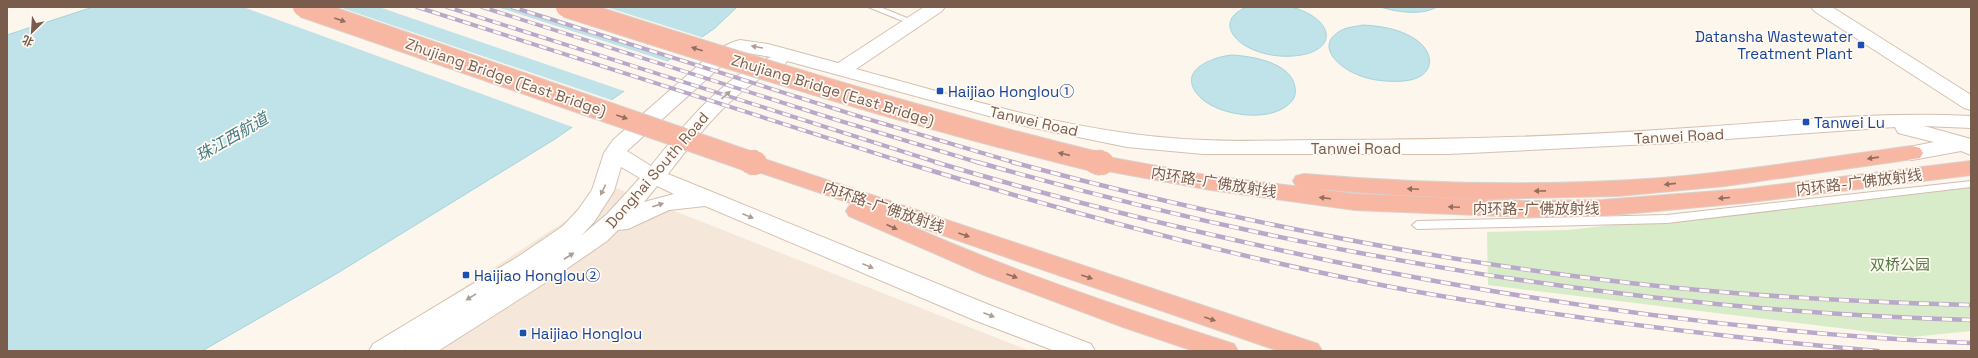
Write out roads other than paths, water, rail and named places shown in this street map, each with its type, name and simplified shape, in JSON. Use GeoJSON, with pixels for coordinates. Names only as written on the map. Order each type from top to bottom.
{"type":"FeatureCollection","features":[{"type":"Feature","properties":{"kind":"highway","name":"Zhujiang Bridge (East Bridge)"},"geometry":{"type":"LineString","coordinates":[[303,7],[755,163]]}},
{"type":"Feature","properties":{"kind":"highway","name":"Zhujiang Bridge (East Bridge)"},"geometry":{"type":"LineString","coordinates":[[566,7],[710,53],[918,116],[1033,147],[1102,163]]}},
{"type":"Feature","properties":{"kind":"highway"},"geometry":{"type":"LineString","coordinates":[[1102,163],[1332,184],[1494,191],[1598,189],[1662,185],[1750,175],[1912,153]]}},
{"type":"Feature","properties":{"kind":"highway"},"geometry":{"type":"LineString","coordinates":[[755,163],[910,236],[987,267],[1130,319],[1225,351]]}},
{"type":"Feature","properties":{"kind":"highway","name":"内环路-广佛放射线"},"geometry":{"type":"LineString","coordinates":[[755,163],[1133,293],[1309,351]]}},
{"type":"Feature","properties":{"kind":"highway","name":"内环路-广佛放射线"},"geometry":{"type":"LineString","coordinates":[[1102,163],[1211,183],[1355,202],[1526,209],[1602,208],[1706,200],[1971,168]]}},
{"type":"Feature","properties":{"kind":"street"},"geometry":{"type":"LineString","coordinates":[[841,70],[936,7]]}},
{"type":"Feature","properties":{"kind":"street"},"geometry":{"type":"LineString","coordinates":[[1820,7],[1971,104]]}},
{"type":"Feature","properties":{"kind":"street"},"geometry":{"type":"LineString","coordinates":[[1840,7],[1971,89]]}},
{"type":"Feature","properties":{"kind":"street","name":"Donghai South Road"},"geometry":{"type":"LineString","coordinates":[[382,351],[521,266],[571,232],[586,216],[603,191],[615,153],[626,140],[705,69],[731,50],[740,46],[757,47],[841,70]]}},
{"type":"Feature","properties":{"kind":"street","name":"Donghai South Road"},"geometry":{"type":"LineString","coordinates":[[418,351],[554,266],[599,235],[615,220],[654,176],[767,80],[802,59]]}},
{"type":"Feature","properties":{"kind":"street","name":"Tanwei Road"},"geometry":{"type":"LineString","coordinates":[[841,70],[954,102],[1035,122],[1127,140],[1203,147],[1358,148],[1496,145],[1671,136],[1879,121],[1924,120],[1971,122]]}},
{"type":"Feature","properties":{"kind":"street"},"geometry":{"type":"LineString","coordinates":[[1879,121],[1970,144]]}},
{"type":"Feature","properties":{"kind":"street"},"geometry":{"type":"LineString","coordinates":[[1879,121],[1915,144],[1916,150],[1912,153]]}},
{"type":"Feature","properties":{"kind":"street"},"geometry":{"type":"LineString","coordinates":[[1912,153],[1970,144]]}},
{"type":"Feature","properties":{"kind":"street"},"geometry":{"type":"LineString","coordinates":[[615,153],[654,176],[712,201],[984,313],[1082,351]]}},
{"type":"Feature","properties":{"kind":"street"},"geometry":{"type":"LineString","coordinates":[[599,235],[648,208],[664,203],[678,200],[712,201]]}},
{"type":"Feature","properties":{"kind":"lane"},"geometry":{"type":"LineString","coordinates":[[872,7],[913,22]]}},
{"type":"Feature","properties":{"kind":"lane"},"geometry":{"type":"LineString","coordinates":[[1417,225],[1667,219],[1971,184]]}},
{"type":"Feature","properties":{"kind":"water","name":"珠江西航道"},"geometry":{"type":"Polygon","coordinates":[[[93,7],[737,7],[715,28],[555,139],[336,274],[202,351],[7,351],[7,35],[93,7]]]}},
{"type":"Feature","properties":{"kind":"water"},"geometry":{"type":"Polygon","coordinates":[[[1247,7],[1293,7],[1311,15],[1320,22],[1325,29],[1326,37],[1324,44],[1307,54],[1293,56],[1273,55],[1254,50],[1246,46],[1234,36],[1230,24],[1232,18],[1238,12],[1247,7]]]}},
{"type":"Feature","properties":{"kind":"water"},"geometry":{"type":"Polygon","coordinates":[[[1380,7],[1437,7],[1423,12],[1401,12],[1380,7]]]}},
{"type":"Feature","properties":{"kind":"water"},"geometry":{"type":"Polygon","coordinates":[[[1363,25],[1393,29],[1410,36],[1419,42],[1429,56],[1430,63],[1428,69],[1423,75],[1415,79],[1392,81],[1368,78],[1356,74],[1344,67],[1333,57],[1330,51],[1329,45],[1331,39],[1343,30],[1363,25]]]}},
{"type":"Feature","properties":{"kind":"water"},"geometry":{"type":"Polygon","coordinates":[[[1231,55],[1259,59],[1278,66],[1292,78],[1295,87],[1293,100],[1282,109],[1259,115],[1233,113],[1210,105],[1194,90],[1191,82],[1193,74],[1197,68],[1204,63],[1213,59],[1231,55]]]}},
{"type":"Feature","properties":{"kind":"railway"},"geometry":{"type":"LineString","coordinates":[[417,7],[906,163]]}},
{"type":"Feature","properties":{"kind":"railway"},"geometry":{"type":"LineString","coordinates":[[447,7],[939,163]]}},
{"type":"Feature","properties":{"kind":"railway"},"geometry":{"type":"LineString","coordinates":[[482,7],[837,120],[980,163]]}},
{"type":"Feature","properties":{"kind":"railway"},"geometry":{"type":"LineString","coordinates":[[512,7],[861,117],[1016,163]]}},
{"type":"Feature","properties":{"kind":"railway"},"geometry":{"type":"LineString","coordinates":[[903,162],[1028,199],[1153,233],[1279,264],[1407,290],[1642,326],[1760,340],[1878,351]]}},
{"type":"Feature","properties":{"kind":"railway"},"geometry":{"type":"LineString","coordinates":[[935,162],[1132,216],[1331,261],[1490,291],[1650,315],[1730,324],[1890,339],[1971,343]]}},
{"type":"Feature","properties":{"kind":"railway"},"geometry":{"type":"LineString","coordinates":[[977,162],[1098,195],[1221,224],[1345,250],[1469,272],[1594,290],[1720,304],[1846,314],[1971,320]]}},
{"type":"Feature","properties":{"kind":"railway"},"geometry":{"type":"LineString","coordinates":[[1012,162],[1165,201],[1242,218],[1396,249],[1474,262],[1630,283],[1715,292],[1843,300],[1971,305]]}},
{"type":"Feature","properties":{"kind":"place","name":"Datansha Wastewater Treatment Plant"},"geometry":{"type":"Point","coordinates":[1861,45]}},
{"type":"Feature","properties":{"kind":"place","name":"Haijiao Honglou①"},"geometry":{"type":"Point","coordinates":[940,91]}},
{"type":"Feature","properties":{"kind":"place","name":"Tanwei Lu"},"geometry":{"type":"Point","coordinates":[1806,122]}},
{"type":"Feature","properties":{"kind":"place","name":"Haijiao Honglou②"},"geometry":{"type":"Point","coordinates":[466,275]}},
{"type":"Feature","properties":{"kind":"place","name":"Haijiao Honglou"},"geometry":{"type":"Point","coordinates":[523,333]}},
{"type":"Feature","properties":{"kind":"park label","name":"双桥公园"},"geometry":{"type":"Point","coordinates":[1900,264]}}]}
